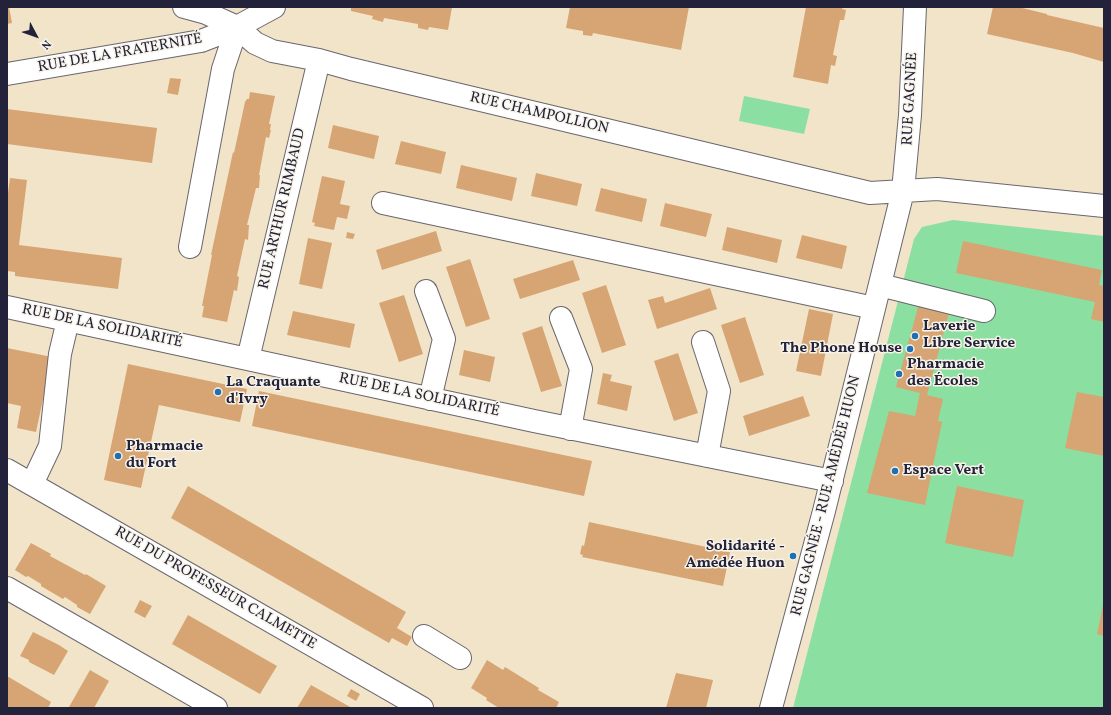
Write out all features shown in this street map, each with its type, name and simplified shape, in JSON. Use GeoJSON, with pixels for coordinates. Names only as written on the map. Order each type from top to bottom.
{"type":"FeatureCollection","features":[{"type":"Feature","properties":{"kind":"street","name":"RUE CHAMPOLLION"},"geometry":{"type":"LineString","coordinates":[[184,7],[206,13],[237,27],[255,43],[272,51],[319,60],[351,69],[870,193],[937,189],[1104,206]]}},
{"type":"Feature","properties":{"kind":"street","name":"RUE DE LA FRATERNITÉ"},"geometry":{"type":"LineString","coordinates":[[7,74],[202,41],[237,27],[274,7]]}},
{"type":"Feature","properties":{"kind":"street","name":"RUE GAGNÉE"},"geometry":{"type":"LineString","coordinates":[[903,191],[910,115],[915,7]]}},
{"type":"Feature","properties":{"kind":"street"},"geometry":{"type":"LineString","coordinates":[[190,247],[223,69],[237,27]]}},
{"type":"Feature","properties":{"kind":"street","name":"RUE ARTHUR RIMBAUD"},"geometry":{"type":"LineString","coordinates":[[248,359],[319,60]]}},
{"type":"Feature","properties":{"kind":"street","name":"RUE GAGNÉE - RUE AMÉDÉE HUON"},"geometry":{"type":"LineString","coordinates":[[771,708],[832,481],[903,191]]}},
{"type":"Feature","properties":{"kind":"street"},"geometry":{"type":"LineString","coordinates":[[382,203],[874,308]]}},
{"type":"Feature","properties":{"kind":"street"},"geometry":{"type":"LineString","coordinates":[[880,285],[984,311]]}},
{"type":"Feature","properties":{"kind":"street"},"geometry":{"type":"LineString","coordinates":[[426,291],[444,339],[430,399]]}},
{"type":"Feature","properties":{"kind":"street","name":"RUE DE LA SOLIDARITÉ"},"geometry":{"type":"LineString","coordinates":[[7,306],[570,429],[832,481]]}},
{"type":"Feature","properties":{"kind":"street"},"geometry":{"type":"LineString","coordinates":[[561,318],[581,369],[570,429]]}},
{"type":"Feature","properties":{"kind":"street"},"geometry":{"type":"LineString","coordinates":[[32,484],[50,446],[60,354],[68,320]]}},
{"type":"Feature","properties":{"kind":"street"},"geometry":{"type":"LineString","coordinates":[[703,342],[719,391],[707,456]]}},
{"type":"Feature","properties":{"kind":"street","name":"RUE DU PROFESSEUR CALMETTE"},"geometry":{"type":"LineString","coordinates":[[7,470],[422,708]]}},
{"type":"Feature","properties":{"kind":"street"},"geometry":{"type":"LineString","coordinates":[[7,588],[216,708]]}},
{"type":"Feature","properties":{"kind":"street"},"geometry":{"type":"LineString","coordinates":[[424,636],[460,658]]}},
{"type":"Feature","properties":{"kind":"green space"},"geometry":{"type":"Polygon","coordinates":[[[744,96],[810,109],[804,134],[739,121],[744,96]]]}},
{"type":"Feature","properties":{"kind":"green space"},"geometry":{"type":"Polygon","coordinates":[[[953,220],[1104,236],[1104,708],[793,708],[914,239],[922,227],[953,220]]]}},
{"type":"Feature","properties":{"kind":"building"},"geometry":{"type":"Polygon","coordinates":[[[7,7],[9,7],[12,23],[7,24],[7,7]]]}},
{"type":"Feature","properties":{"kind":"building"},"geometry":{"type":"Polygon","coordinates":[[[351,7],[452,7],[448,30],[429,27],[428,30],[418,28],[418,24],[384,18],[383,22],[372,19],[373,16],[351,11],[351,7]]]}},
{"type":"Feature","properties":{"kind":"building"},"geometry":{"type":"Polygon","coordinates":[[[570,7],[689,7],[681,50],[593,33],[592,36],[583,35],[583,31],[566,28],[570,7]]]}},
{"type":"Feature","properties":{"kind":"building"},"geometry":{"type":"Polygon","coordinates":[[[806,7],[843,7],[842,9],[846,10],[844,20],[840,20],[833,55],[837,56],[835,66],[831,65],[828,84],[793,77],[806,7]]]}},
{"type":"Feature","properties":{"kind":"building"},"geometry":{"type":"Polygon","coordinates":[[[993,7],[1018,7],[1104,28],[1104,62],[1073,53],[987,34],[993,7]]]}},
{"type":"Feature","properties":{"kind":"building"},"geometry":{"type":"Polygon","coordinates":[[[170,78],[181,79],[178,95],[167,93],[170,78]]]}},
{"type":"Feature","properties":{"kind":"building"},"geometry":{"type":"Polygon","coordinates":[[[250,92],[275,96],[269,124],[271,124],[271,130],[269,138],[266,137],[259,175],[259,188],[256,188],[247,225],[249,225],[248,240],[245,239],[237,276],[239,277],[237,291],[234,290],[227,322],[202,317],[204,306],[202,306],[211,255],[233,152],[234,153],[245,102],[249,99],[250,92]]]}},
{"type":"Feature","properties":{"kind":"building"},"geometry":{"type":"Polygon","coordinates":[[[7,109],[157,128],[152,163],[7,144],[7,109]]]}},
{"type":"Feature","properties":{"kind":"building"},"geometry":{"type":"Polygon","coordinates":[[[333,125],[379,136],[374,159],[328,148],[333,125]]]}},
{"type":"Feature","properties":{"kind":"building"},"geometry":{"type":"Polygon","coordinates":[[[401,141],[446,152],[441,174],[395,164],[401,141]]]}},
{"type":"Feature","properties":{"kind":"building"},"geometry":{"type":"Polygon","coordinates":[[[461,165],[517,178],[512,201],[456,188],[461,165]]]}},
{"type":"Feature","properties":{"kind":"building"},"geometry":{"type":"Polygon","coordinates":[[[536,173],[582,184],[577,206],[531,196],[536,173]]]}},
{"type":"Feature","properties":{"kind":"building"},"geometry":{"type":"Polygon","coordinates":[[[322,176],[345,181],[340,204],[350,206],[347,219],[337,217],[334,230],[314,226],[315,223],[312,222],[322,176]]]}},
{"type":"Feature","properties":{"kind":"building"},"geometry":{"type":"Polygon","coordinates":[[[10,178],[27,180],[19,245],[122,258],[118,289],[15,276],[15,272],[7,271],[7,200],[10,178]]]}},
{"type":"Feature","properties":{"kind":"building"},"geometry":{"type":"Polygon","coordinates":[[[601,188],[647,199],[642,222],[595,211],[601,188]]]}},
{"type":"Feature","properties":{"kind":"building"},"geometry":{"type":"Polygon","coordinates":[[[665,203],[712,214],[706,237],[660,226],[665,203]]]}},
{"type":"Feature","properties":{"kind":"building"},"geometry":{"type":"Polygon","coordinates":[[[727,227],[782,240],[777,263],[722,250],[727,227]]]}},
{"type":"Feature","properties":{"kind":"building"},"geometry":{"type":"Polygon","coordinates":[[[436,231],[442,251],[382,270],[376,250],[436,231]]]}},
{"type":"Feature","properties":{"kind":"building"},"geometry":{"type":"Polygon","coordinates":[[[347,232],[355,234],[353,239],[346,238],[347,232]]]}},
{"type":"Feature","properties":{"kind":"building"},"geometry":{"type":"Polygon","coordinates":[[[802,235],[847,246],[842,269],[796,258],[802,235]]]}},
{"type":"Feature","properties":{"kind":"building"},"geometry":{"type":"Polygon","coordinates":[[[308,238],[332,243],[322,289],[299,284],[308,238]]]}},
{"type":"Feature","properties":{"kind":"building"},"geometry":{"type":"Polygon","coordinates":[[[963,241],[1102,270],[1099,285],[1104,286],[1104,322],[1091,319],[1095,302],[956,273],[963,241]]]}},
{"type":"Feature","properties":{"kind":"building"},"geometry":{"type":"Polygon","coordinates":[[[470,259],[490,319],[466,327],[446,267],[470,259]]]}},
{"type":"Feature","properties":{"kind":"building"},"geometry":{"type":"Polygon","coordinates":[[[573,260],[580,280],[520,299],[513,279],[573,260]]]}},
{"type":"Feature","properties":{"kind":"building"},"geometry":{"type":"Polygon","coordinates":[[[606,285],[626,345],[602,353],[582,293],[606,285]]]}},
{"type":"Feature","properties":{"kind":"building"},"geometry":{"type":"Polygon","coordinates":[[[710,288],[717,309],[657,329],[648,300],[663,296],[665,303],[710,288]]]}},
{"type":"Feature","properties":{"kind":"building"},"geometry":{"type":"Polygon","coordinates":[[[404,295],[423,354],[399,362],[379,303],[404,295]]]}},
{"type":"Feature","properties":{"kind":"building"},"geometry":{"type":"Polygon","coordinates":[[[920,300],[950,309],[927,395],[943,399],[938,421],[942,422],[925,505],[867,493],[889,411],[915,416],[920,393],[896,387],[920,300]]]}},
{"type":"Feature","properties":{"kind":"building"},"geometry":{"type":"Polygon","coordinates":[[[809,309],[833,314],[821,376],[796,371],[809,309]]]}},
{"type":"Feature","properties":{"kind":"building"},"geometry":{"type":"Polygon","coordinates":[[[293,311],[355,324],[350,348],[287,335],[293,311]]]}},
{"type":"Feature","properties":{"kind":"building"},"geometry":{"type":"Polygon","coordinates":[[[745,317],[764,375],[740,383],[721,325],[745,317]]]}},
{"type":"Feature","properties":{"kind":"building"},"geometry":{"type":"Polygon","coordinates":[[[542,326],[562,386],[541,392],[522,333],[542,326]]]}},
{"type":"Feature","properties":{"kind":"building"},"geometry":{"type":"Polygon","coordinates":[[[7,348],[52,357],[36,432],[17,428],[21,406],[7,403],[7,348]]]}},
{"type":"Feature","properties":{"kind":"building"},"geometry":{"type":"Polygon","coordinates":[[[464,350],[495,357],[490,382],[459,375],[464,350]]]}},
{"type":"Feature","properties":{"kind":"building"},"geometry":{"type":"Polygon","coordinates":[[[678,353],[698,413],[674,421],[654,361],[678,353]]]}},
{"type":"Feature","properties":{"kind":"building"},"geometry":{"type":"Polygon","coordinates":[[[128,364],[247,389],[240,422],[159,405],[141,488],[104,480],[128,364]]]}},
{"type":"Feature","properties":{"kind":"building"},"geometry":{"type":"Polygon","coordinates":[[[603,373],[612,375],[610,381],[632,386],[627,411],[597,404],[603,373]]]}},
{"type":"Feature","properties":{"kind":"building"},"geometry":{"type":"Polygon","coordinates":[[[259,391],[592,461],[584,496],[252,426],[259,391]]]}},
{"type":"Feature","properties":{"kind":"building"},"geometry":{"type":"Polygon","coordinates":[[[1077,392],[1104,397],[1104,456],[1065,448],[1077,392]]]}},
{"type":"Feature","properties":{"kind":"building"},"geometry":{"type":"Polygon","coordinates":[[[803,396],[810,416],[749,436],[743,416],[803,396]]]}},
{"type":"Feature","properties":{"kind":"building"},"geometry":{"type":"Polygon","coordinates":[[[188,486],[406,612],[397,628],[412,637],[407,646],[392,638],[389,643],[171,518],[188,486]]]}},
{"type":"Feature","properties":{"kind":"building"},"geometry":{"type":"Polygon","coordinates":[[[957,486],[1024,500],[1013,557],[945,543],[957,486]]]}},
{"type":"Feature","properties":{"kind":"building"},"geometry":{"type":"Polygon","coordinates":[[[589,522],[730,552],[723,586],[582,557],[583,555],[580,554],[582,545],[584,546],[589,522]]]}},
{"type":"Feature","properties":{"kind":"building"},"geometry":{"type":"Polygon","coordinates":[[[31,543],[51,554],[50,556],[106,586],[90,614],[77,607],[77,605],[65,597],[63,599],[41,586],[41,584],[28,576],[26,577],[15,570],[31,543]]]}},
{"type":"Feature","properties":{"kind":"building"},"geometry":{"type":"Polygon","coordinates":[[[140,600],[152,606],[145,618],[134,612],[140,600]]]}},
{"type":"Feature","properties":{"kind":"building"},"geometry":{"type":"Polygon","coordinates":[[[1104,605],[1104,636],[1097,634],[1104,605]]]}},
{"type":"Feature","properties":{"kind":"building"},"geometry":{"type":"Polygon","coordinates":[[[188,615],[277,666],[260,694],[172,644],[188,615]]]}},
{"type":"Feature","properties":{"kind":"building"},"geometry":{"type":"Polygon","coordinates":[[[33,632],[68,651],[54,675],[20,656],[33,632]]]}},
{"type":"Feature","properties":{"kind":"building"},"geometry":{"type":"Polygon","coordinates":[[[487,660],[503,670],[505,667],[539,688],[538,690],[559,702],[556,708],[499,708],[486,700],[487,698],[471,688],[487,660]]]}},
{"type":"Feature","properties":{"kind":"building"},"geometry":{"type":"Polygon","coordinates":[[[90,670],[109,681],[94,708],[69,707],[90,670]]]}},
{"type":"Feature","properties":{"kind":"building"},"geometry":{"type":"Polygon","coordinates":[[[676,673],[713,680],[706,708],[666,708],[676,673]]]}},
{"type":"Feature","properties":{"kind":"building"},"geometry":{"type":"Polygon","coordinates":[[[7,676],[51,702],[48,708],[7,708],[7,676]]]}},
{"type":"Feature","properties":{"kind":"building"},"geometry":{"type":"Polygon","coordinates":[[[311,685],[352,708],[297,708],[311,685]]]}},
{"type":"Feature","properties":{"kind":"building"},"geometry":{"type":"Polygon","coordinates":[[[351,689],[360,694],[356,701],[347,696],[351,689]]]}},
{"type":"Feature","properties":{"kind":"place","name":"Laverie Libre Service"},"geometry":{"type":"Point","coordinates":[915,336]}},
{"type":"Feature","properties":{"kind":"place","name":"The Phone House"},"geometry":{"type":"Point","coordinates":[910,349]}},
{"type":"Feature","properties":{"kind":"place","name":"Pharmacie des Écoles"},"geometry":{"type":"Point","coordinates":[899,374]}},
{"type":"Feature","properties":{"kind":"place","name":"La Craquante d'Ivry"},"geometry":{"type":"Point","coordinates":[218,392]}},
{"type":"Feature","properties":{"kind":"place","name":"Pharmacie du Fort"},"geometry":{"type":"Point","coordinates":[118,456]}},
{"type":"Feature","properties":{"kind":"place","name":"Espace Vert"},"geometry":{"type":"Point","coordinates":[895,471]}},
{"type":"Feature","properties":{"kind":"place","name":"Solidarité - Amédée Huon"},"geometry":{"type":"Point","coordinates":[793,556]}}]}
